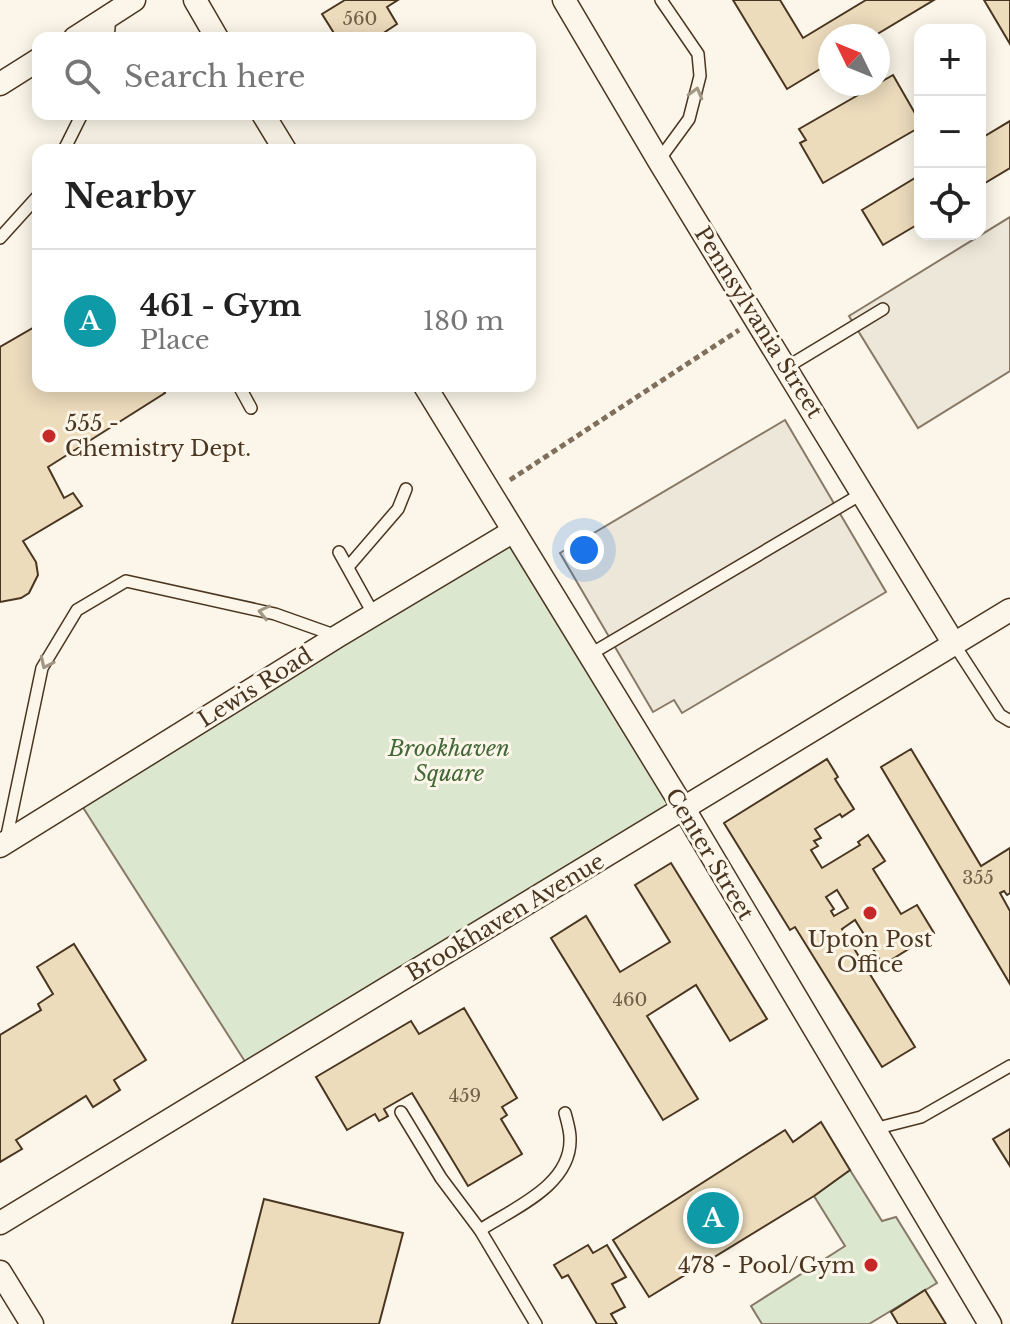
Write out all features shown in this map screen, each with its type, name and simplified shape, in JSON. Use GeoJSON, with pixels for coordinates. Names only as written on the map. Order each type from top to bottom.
{"type":"FeatureCollection","features":[{"type":"Feature","properties":{"kind":"street"},"geometry":{"type":"LineString","coordinates":[[109,27],[134,0]]}},
{"type":"Feature","properties":{"kind":"street"},"geometry":{"type":"LineString","coordinates":[[195,0],[214,32]]}},
{"type":"Feature","properties":{"kind":"street","name":"Pennsylvania Street"},"geometry":{"type":"LineString","coordinates":[[564,0],[954,644]]}},
{"type":"Feature","properties":{"kind":"street"},"geometry":{"type":"LineString","coordinates":[[0,84],[32,64]]}},
{"type":"Feature","properties":{"kind":"street"},"geometry":{"type":"LineString","coordinates":[[267,120],[281,144]]}},
{"type":"Feature","properties":{"kind":"street","name":"Center Street"},"geometry":{"type":"LineString","coordinates":[[429,392],[684,809],[990,1324]]}},
{"type":"Feature","properties":{"kind":"street","name":"Lewis Road"},"geometry":{"type":"LineString","coordinates":[[3,844],[512,532]]}},
{"type":"Feature","properties":{"kind":"street","name":"Brookhaven Avenue"},"geometry":{"type":"LineString","coordinates":[[0,1223],[1010,610]]}},
{"type":"Feature","properties":{"kind":"street"},"geometry":{"type":"LineString","coordinates":[[0,1272],[32,1324]]}},
{"type":"Feature","properties":{"kind":"lane"},"geometry":{"type":"LineString","coordinates":[[659,161],[689,119],[700,76],[698,54],[661,0]]}},
{"type":"Feature","properties":{"kind":"lane"},"geometry":{"type":"LineString","coordinates":[[67,144],[79,120]]}},
{"type":"Feature","properties":{"kind":"lane"},"geometry":{"type":"LineString","coordinates":[[0,238],[32,203]]}},
{"type":"Feature","properties":{"kind":"lane"},"geometry":{"type":"LineString","coordinates":[[787,367],[883,309]]}},
{"type":"Feature","properties":{"kind":"lane"},"geometry":{"type":"LineString","coordinates":[[242,392],[251,408]]}},
{"type":"Feature","properties":{"kind":"lane"},"geometry":{"type":"LineString","coordinates":[[348,567],[398,509],[406,489]]}},
{"type":"Feature","properties":{"kind":"lane"},"geometry":{"type":"LineString","coordinates":[[588,655],[864,492]]}},
{"type":"Feature","properties":{"kind":"lane"},"geometry":{"type":"LineString","coordinates":[[339,552],[374,615]]}},
{"type":"Feature","properties":{"kind":"lane"},"geometry":{"type":"LineString","coordinates":[[3,844],[42,668],[77,610],[126,581],[275,614],[338,636]]}},
{"type":"Feature","properties":{"kind":"lane"},"geometry":{"type":"LineString","coordinates":[[954,644],[1000,715],[1010,721]]}},
{"type":"Feature","properties":{"kind":"lane"},"geometry":{"type":"LineString","coordinates":[[874,1129],[921,1117],[1010,1066]]}},
{"type":"Feature","properties":{"kind":"lane"},"geometry":{"type":"LineString","coordinates":[[401,1112],[441,1178],[480,1230],[536,1324]]}},
{"type":"Feature","properties":{"kind":"lane"},"geometry":{"type":"LineString","coordinates":[[480,1230],[547,1187],[566,1165],[571,1139],[565,1113]]}},
{"type":"Feature","properties":{"kind":"path"},"geometry":{"type":"LineString","coordinates":[[489,494],[756,319]]}},
{"type":"Feature","properties":{"kind":"green space","name":"Brookhaven Square"},"geometry":{"type":"Polygon","coordinates":[[[512,532],[684,809],[251,1071],[77,798],[512,532]]]}},
{"type":"Feature","properties":{"kind":"green space","name":"478 - Pool/Gym"},"geometry":{"type":"Polygon","coordinates":[[[850,1170],[882,1221],[896,1217],[937,1283],[869,1324],[762,1324],[751,1306],[845,1246],[814,1196],[850,1170]]]}},
{"type":"Feature","properties":{"kind":"shaded area"},"geometry":{"type":"Polygon","coordinates":[[[1010,217],[1010,371],[918,428],[849,316],[973,240],[986,240],[986,232],[1010,217]]]}},
{"type":"Feature","properties":{"kind":"shaded area"},"geometry":{"type":"Polygon","coordinates":[[[785,420],[886,592],[682,713],[674,700],[653,712],[560,553],[785,420]]]}},
{"type":"Feature","properties":{"kind":"building"},"geometry":{"type":"Polygon","coordinates":[[[345,0],[398,0],[387,7],[397,24],[385,32],[333,32],[322,14],[345,0]]]}},
{"type":"Feature","properties":{"kind":"building"},"geometry":{"type":"Polygon","coordinates":[[[733,0],[780,0],[803,38],[818,29],[818,70],[787,89],[733,0]]]}},
{"type":"Feature","properties":{"kind":"building"},"geometry":{"type":"Polygon","coordinates":[[[866,0],[934,0],[890,26],[826,24],[866,0]]]}},
{"type":"Feature","properties":{"kind":"building"},"geometry":{"type":"Polygon","coordinates":[[[984,0],[1010,0],[1010,44],[984,0]]]}},
{"type":"Feature","properties":{"kind":"building"},"geometry":{"type":"Polygon","coordinates":[[[893,75],[914,112],[914,130],[823,183],[800,143],[806,140],[799,129],[856,96],[890,96],[890,77],[893,75]]]}},
{"type":"Feature","properties":{"kind":"building"},"geometry":{"type":"Polygon","coordinates":[[[1010,121],[1010,168],[986,182],[986,168],[986,135],[1010,121]]]}},
{"type":"Feature","properties":{"kind":"building"},"geometry":{"type":"Polygon","coordinates":[[[914,179],[914,227],[883,245],[862,210],[914,179]]]}},
{"type":"Feature","properties":{"kind":"building","name":"555 - Chemistry Dept."},"geometry":{"type":"Polygon","coordinates":[[[32,328],[32,392],[165,393],[48,467],[64,498],[73,493],[82,506],[23,541],[36,562],[38,575],[29,593],[21,598],[0,602],[0,347],[32,328]]]}},
{"type":"Feature","properties":{"kind":"building"},"geometry":{"type":"Polygon","coordinates":[[[911,749],[981,866],[1010,848],[1010,893],[1000,893],[1010,911],[1010,984],[881,767],[911,749]]]}},
{"type":"Feature","properties":{"kind":"building","name":"Upton Post Office"},"geometry":{"type":"Polygon","coordinates":[[[827,759],[838,777],[835,779],[854,809],[815,829],[821,838],[814,841],[818,846],[811,850],[822,868],[860,845],[858,842],[868,835],[885,861],[873,869],[901,914],[917,905],[934,933],[883,965],[855,920],[842,929],[915,1047],[882,1067],[795,927],[790,930],[724,823],[827,759]],[[837,890],[826,897],[834,909],[831,911],[834,916],[848,908],[837,890]]]}},
{"type":"Feature","properties":{"kind":"building"},"geometry":{"type":"Polygon","coordinates":[[[671,863],[767,1019],[730,1041],[696,985],[647,1016],[698,1099],[663,1120],[551,938],[586,916],[620,972],[670,942],[635,885],[671,863]]]}},
{"type":"Feature","properties":{"kind":"building"},"geometry":{"type":"Polygon","coordinates":[[[74,944],[146,1060],[114,1080],[120,1090],[93,1107],[86,1096],[16,1140],[22,1149],[0,1162],[0,1035],[41,1010],[38,1004],[53,994],[37,967],[74,944]]]}},
{"type":"Feature","properties":{"kind":"building"},"geometry":{"type":"Polygon","coordinates":[[[464,1008],[517,1098],[502,1107],[507,1115],[501,1119],[522,1154],[468,1186],[412,1093],[384,1109],[388,1116],[379,1121],[375,1114],[347,1130],[316,1077],[411,1021],[419,1034],[464,1008]]]}},
{"type":"Feature","properties":{"kind":"building"},"geometry":{"type":"Polygon","coordinates":[[[821,1122],[850,1170],[814,1196],[649,1297],[613,1240],[785,1130],[793,1142],[821,1122]]]}},
{"type":"Feature","properties":{"kind":"building"},"geometry":{"type":"Polygon","coordinates":[[[1010,1129],[1010,1166],[993,1139],[1010,1129]]]}},
{"type":"Feature","properties":{"kind":"building"},"geometry":{"type":"Polygon","coordinates":[[[264,1199],[403,1233],[379,1324],[232,1324],[264,1199]]]}},
{"type":"Feature","properties":{"kind":"building"},"geometry":{"type":"Polygon","coordinates":[[[588,1245],[593,1253],[607,1245],[626,1277],[612,1284],[625,1307],[611,1314],[617,1324],[597,1324],[568,1275],[562,1278],[554,1265],[588,1245]]]}},
{"type":"Feature","properties":{"kind":"building"},"geometry":{"type":"Polygon","coordinates":[[[925,1290],[946,1324],[898,1324],[891,1312],[925,1290]]]}},
{"type":"Feature","properties":{"kind":"place","name":"555 - Chemistry Dept."},"geometry":{"type":"Point","coordinates":[49,436]}},
{"type":"Feature","properties":{"kind":"place","name":"Upton Post Office"},"geometry":{"type":"Point","coordinates":[870,913]}},
{"type":"Feature","properties":{"kind":"place","name":"461 - Gym"},"geometry":{"type":"Point","coordinates":[713,1218]}},
{"type":"Feature","properties":{"kind":"place","name":"478 - Pool/Gym"},"geometry":{"type":"Point","coordinates":[871,1265]}}]}
